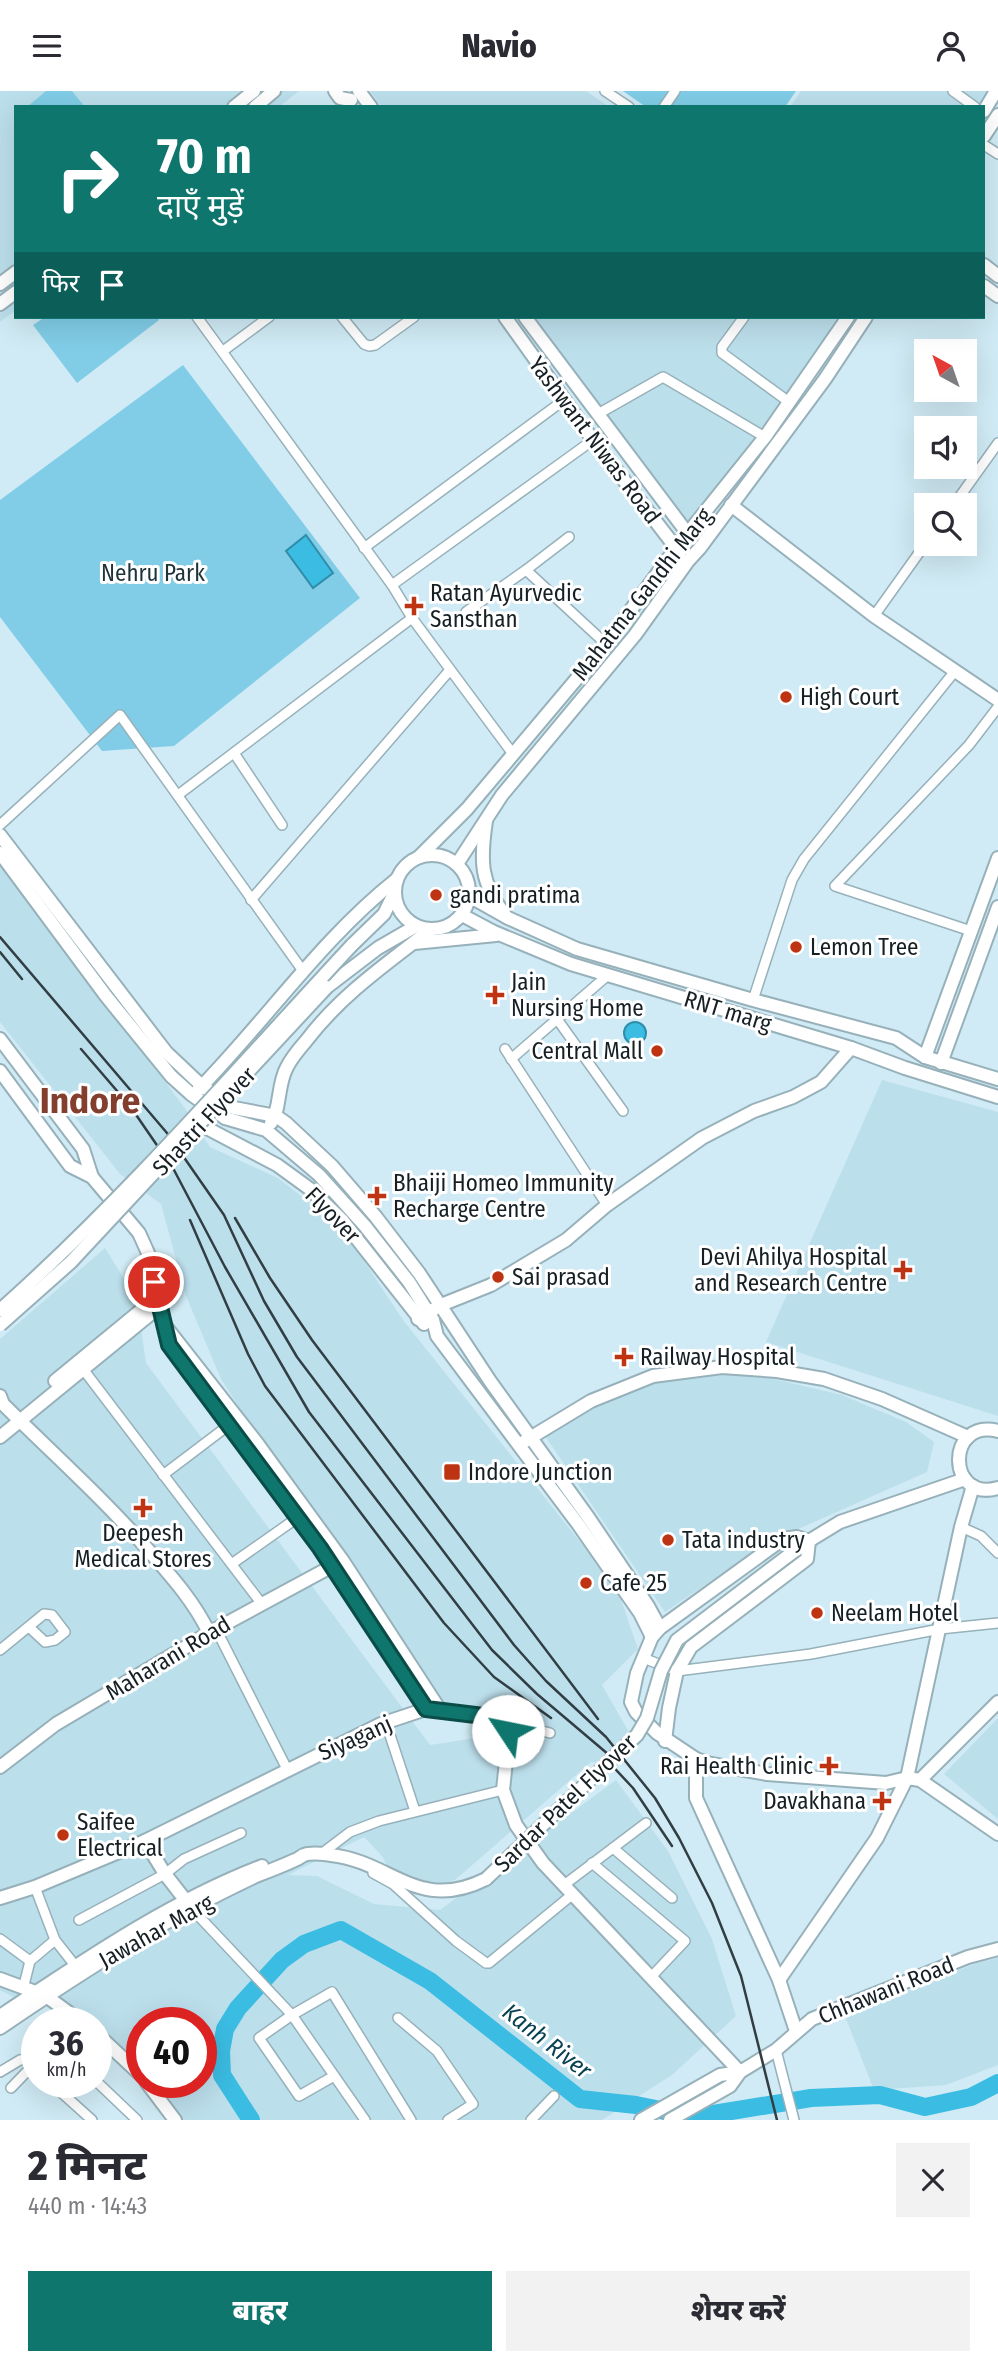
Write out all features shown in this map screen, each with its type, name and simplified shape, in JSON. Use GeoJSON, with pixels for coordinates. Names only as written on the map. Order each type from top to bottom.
{"type":"FeatureCollection","features":[{"type":"Feature","properties":{"kind":"street"},"geometry":{"type":"LineString","coordinates":[[236,105],[254,91]]}},
{"type":"Feature","properties":{"kind":"street"},"geometry":{"type":"LineString","coordinates":[[257,105],[274,91]]}},
{"type":"Feature","properties":{"kind":"street"},"geometry":{"type":"LineString","coordinates":[[335,91],[340,99],[353,97]]}},
{"type":"Feature","properties":{"kind":"street"},"geometry":{"type":"LineString","coordinates":[[605,91],[613,103]]}},
{"type":"Feature","properties":{"kind":"street"},"geometry":{"type":"LineString","coordinates":[[953,91],[972,105]]}},
{"type":"Feature","properties":{"kind":"street"},"geometry":{"type":"LineString","coordinates":[[985,109],[996,91]]}},
{"type":"Feature","properties":{"kind":"street"},"geometry":{"type":"LineString","coordinates":[[985,134],[998,115]]}},
{"type":"Feature","properties":{"kind":"street"},"geometry":{"type":"LineString","coordinates":[[203,319],[223,351],[392,585],[412,618],[513,754]]}},
{"type":"Feature","properties":{"kind":"street"},"geometry":{"type":"LineString","coordinates":[[223,351],[266,319]]}},
{"type":"Feature","properties":{"kind":"street"},"geometry":{"type":"LineString","coordinates":[[344,319],[364,344],[369,346],[375,345],[411,319]]}},
{"type":"Feature","properties":{"kind":"street","name":"Yashwant Niwas Road"},"geometry":{"type":"LineString","coordinates":[[506,319],[593,440],[688,561]]}},
{"type":"Feature","properties":{"kind":"street","name":"Yashwant Niwas Road"},"geometry":{"type":"LineString","coordinates":[[527,319],[700,548]]}},
{"type":"Feature","properties":{"kind":"street"},"geometry":{"type":"LineString","coordinates":[[743,319],[722,347],[722,353],[789,402]]}},
{"type":"Feature","properties":{"kind":"street","name":"Mahatma Gandhi Marg"},"geometry":{"type":"LineString","coordinates":[[419,857],[467,809],[606,644],[676,548],[765,437],[847,319]]}},
{"type":"Feature","properties":{"kind":"street","name":"Mahatma Gandhi Marg"},"geometry":{"type":"LineString","coordinates":[[457,864],[486,817],[522,769],[635,635],[825,379],[865,319]]}},
{"type":"Feature","properties":{"kind":"street"},"geometry":{"type":"LineString","coordinates":[[598,414],[663,377],[765,437]]}},
{"type":"Feature","properties":{"kind":"street"},"geometry":{"type":"LineString","coordinates":[[364,548],[564,400]]}},
{"type":"Feature","properties":{"kind":"street"},"geometry":{"type":"LineString","coordinates":[[392,585],[593,440]]}},
{"type":"Feature","properties":{"kind":"street"},"geometry":{"type":"LineString","coordinates":[[962,493],[998,443]]}},
{"type":"Feature","properties":{"kind":"street"},"geometry":{"type":"LineString","coordinates":[[732,505],[874,616],[998,701]]}},
{"type":"Feature","properties":{"kind":"street"},"geometry":{"type":"LineString","coordinates":[[466,612],[569,537]]}},
{"type":"Feature","properties":{"kind":"street"},"geometry":{"type":"LineString","coordinates":[[874,616],[917,556]]}},
{"type":"Feature","properties":{"kind":"street"},"geometry":{"type":"LineString","coordinates":[[526,570],[606,644]]}},
{"type":"Feature","properties":{"kind":"street"},"geometry":{"type":"LineString","coordinates":[[178,795],[412,618]]}},
{"type":"Feature","properties":{"kind":"street"},"geometry":{"type":"LineString","coordinates":[[251,900],[450,670]]}},
{"type":"Feature","properties":{"kind":"street"},"geometry":{"type":"LineString","coordinates":[[753,1000],[792,880],[804,859],[955,671]]}},
{"type":"Feature","properties":{"kind":"street"},"geometry":{"type":"LineString","coordinates":[[971,931],[835,886],[969,745],[998,707]]}},
{"type":"Feature","properties":{"kind":"street"},"geometry":{"type":"LineString","coordinates":[[0,825],[120,715],[303,971]]}},
{"type":"Feature","properties":{"kind":"street"},"geometry":{"type":"LineString","coordinates":[[234,753],[282,825]]}},
{"type":"Feature","properties":{"kind":"street"},"geometry":{"type":"LineString","coordinates":[[486,817],[482,846],[483,873],[491,894],[508,918]]}},
{"type":"Feature","properties":{"kind":"street"},"geometry":{"type":"LineString","coordinates":[[0,835],[149,1040],[172,1076],[192,1095],[225,1118],[267,1129],[319,1175],[410,1282],[419,1314],[491,1285],[556,1247],[607,1205],[702,1138],[754,1111],[793,1097],[821,1081],[851,1048]]}},
{"type":"Feature","properties":{"kind":"street"},"geometry":{"type":"LineString","coordinates":[[0,853],[149,1040],[202,1086],[234,1108],[276,1116],[301,1136],[341,1176],[376,1217],[441,1305],[490,1381],[532,1437],[648,1606],[656,1633]]}},
{"type":"Feature","properties":{"kind":"street"},"geometry":{"type":"LineString","coordinates":[[435,854],[450,859],[462,869],[469,883],[469,896],[462,915],[444,928],[430,930],[416,926],[405,918],[397,907],[394,894],[397,879],[404,867],[419,857],[435,854]]}},
{"type":"Feature","properties":{"kind":"street"},"geometry":{"type":"LineString","coordinates":[[927,1053],[998,858]]}},
{"type":"Feature","properties":{"kind":"street"},"geometry":{"type":"LineString","coordinates":[[192,1095],[303,971],[397,879]]}},
{"type":"Feature","properties":{"kind":"street","name":"Shastri Flyover"},"geometry":{"type":"LineString","coordinates":[[0,1310],[57,1260],[129,1186],[384,913],[394,894]]}},
{"type":"Feature","properties":{"kind":"street","name":"RNT marg"},"geometry":{"type":"LineString","coordinates":[[469,896],[508,918],[577,949],[896,1038],[927,1053],[998,1079]]}},
{"type":"Feature","properties":{"kind":"street"},"geometry":{"type":"LineString","coordinates":[[942,1059],[998,907]]}},
{"type":"Feature","properties":{"kind":"street","name":"RNT marg"},"geometry":{"type":"LineString","coordinates":[[462,915],[500,935],[571,964],[851,1048],[998,1097]]}},
{"type":"Feature","properties":{"kind":"street","name":"Shastri Flyover"},"geometry":{"type":"LineString","coordinates":[[0,1325],[71,1262],[327,987],[364,959],[416,926]]}},
{"type":"Feature","properties":{"kind":"street"},"geometry":{"type":"LineString","coordinates":[[267,1129],[276,1116],[282,1077],[314,1030],[338,1003],[430,930]]}},
{"type":"Feature","properties":{"kind":"street"},"geometry":{"type":"LineString","coordinates":[[412,944],[500,935]]}},
{"type":"Feature","properties":{"kind":"street"},"geometry":{"type":"LineString","coordinates":[[511,1059],[608,975]]}},
{"type":"Feature","properties":{"kind":"street"},"geometry":{"type":"LineString","coordinates":[[557,1019],[623,1111]]}},
{"type":"Feature","properties":{"kind":"street"},"geometry":{"type":"LineString","coordinates":[[0,1039],[83,1149],[92,1177]]}},
{"type":"Feature","properties":{"kind":"street"},"geometry":{"type":"LineString","coordinates":[[505,1049],[607,1205]]}},
{"type":"Feature","properties":{"kind":"street"},"geometry":{"type":"LineString","coordinates":[[0,1071],[70,1165],[92,1177],[134,1225],[144,1241],[150,1260],[169,1345],[297,1518],[338,1564],[426,1709]]}},
{"type":"Feature","properties":{"kind":"street","name":"Flyover"},"geometry":{"type":"LineString","coordinates":[[201,1125],[277,1165],[310,1189],[342,1220],[405,1300],[438,1336],[520,1444],[656,1633]]}},
{"type":"Feature","properties":{"kind":"street"},"geometry":{"type":"LineString","coordinates":[[16,1417],[83,1370],[158,1303]]}},
{"type":"Feature","properties":{"kind":"street"},"geometry":{"type":"LineString","coordinates":[[0,1437],[16,1417],[158,1303]]}},
{"type":"Feature","properties":{"kind":"street"},"geometry":{"type":"LineString","coordinates":[[164,1324],[241,1423],[440,1710]]}},
{"type":"Feature","properties":{"kind":"street"},"geometry":{"type":"LineString","coordinates":[[520,1444],[591,1401],[653,1376],[722,1367],[777,1371],[824,1379],[881,1399],[968,1437]]}},
{"type":"Feature","properties":{"kind":"street"},"geometry":{"type":"LineString","coordinates":[[83,1370],[233,1563],[261,1604]]}},
{"type":"Feature","properties":{"kind":"street"},"geometry":{"type":"LineString","coordinates":[[1,1401],[114,1511],[169,1574],[213,1631],[288,1769]]}},
{"type":"Feature","properties":{"kind":"street"},"geometry":{"type":"LineString","coordinates":[[163,1475],[229,1425]]}},
{"type":"Feature","properties":{"kind":"street"},"geometry":{"type":"LineString","coordinates":[[998,1431],[985,1430],[968,1437],[958,1458],[961,1473],[969,1482],[982,1489],[998,1488]]}},
{"type":"Feature","properties":{"kind":"street"},"geometry":{"type":"LineString","coordinates":[[914,1779],[969,1482]]}},
{"type":"Feature","properties":{"kind":"street","name":"Sardar Patel Flyover"},"geometry":{"type":"LineString","coordinates":[[321,1854],[351,1857],[404,1883],[438,1892],[470,1887],[486,1879],[637,1735],[647,1718],[661,1671],[677,1640],[803,1545],[840,1522],[969,1482]]}},
{"type":"Feature","properties":{"kind":"street"},"geometry":{"type":"LineString","coordinates":[[233,1563],[297,1518]]}},
{"type":"Feature","properties":{"kind":"street"},"geometry":{"type":"LineString","coordinates":[[961,1527],[981,1536],[998,1553]]}},
{"type":"Feature","properties":{"kind":"street"},"geometry":{"type":"LineString","coordinates":[[665,1741],[677,1671],[691,1647],[807,1559],[803,1545],[797,1537],[783,1539],[656,1633],[637,1673],[631,1702],[636,1711],[665,1741],[696,1759],[767,1774],[886,1783],[914,1779],[998,1834]]}},
{"type":"Feature","properties":{"kind":"street","name":"Maharani Road"},"geometry":{"type":"LineString","coordinates":[[0,1767],[56,1724],[213,1631],[338,1564]]}},
{"type":"Feature","properties":{"kind":"street"},"geometry":{"type":"LineString","coordinates":[[643,1658],[677,1671],[811,1654],[940,1629],[998,1623]]}},
{"type":"Feature","properties":{"kind":"street"},"geometry":{"type":"LineString","coordinates":[[0,1650],[29,1627]]}},
{"type":"Feature","properties":{"kind":"street"},"geometry":{"type":"LineString","coordinates":[[779,1980],[877,1838],[914,1779],[998,1702]]}},
{"type":"Feature","properties":{"kind":"street","name":"Siyaganj"},"geometry":{"type":"LineString","coordinates":[[0,1898],[35,1887],[145,1841],[288,1769],[386,1723],[426,1709],[492,1717],[510,1723]]}},
{"type":"Feature","properties":{"kind":"street"},"geometry":{"type":"LineString","coordinates":[[386,1723],[415,1811]]}},
{"type":"Feature","properties":{"kind":"street"},"geometry":{"type":"LineString","coordinates":[[550,1733],[510,1723],[503,1790],[516,1825],[543,1863],[740,2072],[730,2087],[670,2120]]}},
{"type":"Feature","properties":{"kind":"street"},"geometry":{"type":"LineString","coordinates":[[696,1759],[696,1798],[779,1980],[796,2031]]}},
{"type":"Feature","properties":{"kind":"street"},"geometry":{"type":"LineString","coordinates":[[302,1857],[321,1854],[350,1832],[379,1821],[503,1790]]}},
{"type":"Feature","properties":{"kind":"street"},"geometry":{"type":"LineString","coordinates":[[302,1857],[320,1858],[363,1868],[393,1884],[456,1941],[489,1963],[568,1890],[592,1863],[646,1823]]}},
{"type":"Feature","properties":{"kind":"street"},"geometry":{"type":"LineString","coordinates":[[79,1920],[165,1874],[184,1859],[241,1833]]}},
{"type":"Feature","properties":{"kind":"street"},"geometry":{"type":"LineString","coordinates":[[145,1841],[188,1905],[292,2015],[365,2120]]}},
{"type":"Feature","properties":{"kind":"street"},"geometry":{"type":"LineString","coordinates":[[613,1847],[672,1898]]}},
{"type":"Feature","properties":{"kind":"street","name":"Jawahar Marg"},"geometry":{"type":"LineString","coordinates":[[0,2028],[35,1993],[188,1905],[275,1860],[298,1852],[302,1857]]}},
{"type":"Feature","properties":{"kind":"street"},"geometry":{"type":"LineString","coordinates":[[592,1863],[685,1941],[652,1976]]}},
{"type":"Feature","properties":{"kind":"street"},"geometry":{"type":"LineString","coordinates":[[35,1887],[55,1940],[78,1970]]}},
{"type":"Feature","properties":{"kind":"street"},"geometry":{"type":"LineString","coordinates":[[0,1939],[30,1961],[35,1993]]}},
{"type":"Feature","properties":{"kind":"street"},"geometry":{"type":"LineString","coordinates":[[30,1961],[55,1940]]}},
{"type":"Feature","properties":{"kind":"street","name":"Chhawani Road"},"geometry":{"type":"LineString","coordinates":[[641,2120],[720,2075],[740,2072],[776,2049],[812,2018],[968,1957],[998,1949]]}},
{"type":"Feature","properties":{"kind":"street"},"geometry":{"type":"LineString","coordinates":[[1,1980],[35,1993],[56,2007]]}},
{"type":"Feature","properties":{"kind":"street"},"geometry":{"type":"LineString","coordinates":[[334,2075],[302,2096],[298,2095],[259,2038],[332,1992],[411,2120]]}},
{"type":"Feature","properties":{"kind":"street"},"geometry":{"type":"LineString","coordinates":[[0,2017],[35,1993]]}},
{"type":"Feature","properties":{"kind":"street"},"geometry":{"type":"LineString","coordinates":[[398,2018],[437,2051],[473,2104],[448,2120]]}},
{"type":"Feature","properties":{"kind":"street"},"geometry":{"type":"LineString","coordinates":[[112,2048],[126,2061]]}},
{"type":"Feature","properties":{"kind":"street"},"geometry":{"type":"LineString","coordinates":[[776,2049],[794,2119]]}},
{"type":"Feature","properties":{"kind":"street"},"geometry":{"type":"LineString","coordinates":[[0,2072],[21,2060]]}},
{"type":"Feature","properties":{"kind":"street"},"geometry":{"type":"LineString","coordinates":[[11,2088],[21,2077]]}},
{"type":"Feature","properties":{"kind":"street"},"geometry":{"type":"LineString","coordinates":[[112,2096],[137,2120]]}},
{"type":"Feature","properties":{"kind":"street"},"geometry":{"type":"LineString","coordinates":[[531,2120],[554,2096]]}},
{"type":"Feature","properties":{"kind":"street"},"geometry":{"type":"LineString","coordinates":[[68,2098],[92,2120]]}},
{"type":"Feature","properties":{"kind":"street"},"geometry":{"type":"LineString","coordinates":[[158,2098],[175,2120]]}},
{"type":"Feature","properties":{"kind":"shaded area"},"geometry":{"type":"Polygon","coordinates":[[[0,91],[299,91],[282,105],[14,105],[14,312],[0,322],[0,91]]]}},
{"type":"Feature","properties":{"kind":"shaded area"},"geometry":{"type":"Polygon","coordinates":[[[370,91],[586,91],[606,105],[380,105],[370,91]]]}},
{"type":"Feature","properties":{"kind":"shaded area"},"geometry":{"type":"Polygon","coordinates":[[[801,91],[998,91],[985,115],[985,105],[791,105],[801,91]]]}},
{"type":"Feature","properties":{"kind":"shaded area"},"geometry":{"type":"Polygon","coordinates":[[[535,319],[848,319],[687,529],[535,319]]]}},
{"type":"Feature","properties":{"kind":"shaded area"},"geometry":{"type":"Polygon","coordinates":[[[306,535],[333,573],[313,588],[286,551],[306,535]]]}},
{"type":"Feature","properties":{"kind":"shaded area"},"geometry":{"type":"Polygon","coordinates":[[[0,861],[184,1107],[210,1147],[278,1178],[320,1211],[356,1249],[403,1320],[617,1588],[638,1649],[602,1685],[630,1734],[595,1763],[591,1762],[455,1880],[417,1893],[397,1884],[382,1856],[364,1837],[288,1875],[317,1876],[374,1904],[440,1910],[616,1780],[668,1851],[712,1939],[736,2016],[672,2075],[602,2120],[166,2120],[152,2098],[217,2098],[217,2007],[126,2007],[126,2065],[112,2053],[112,2007],[57,2007],[44,1997],[28,2005],[0,1990],[0,1339],[105,1248],[137,1300],[146,1363],[430,1745],[513,1732],[481,1720],[446,1719],[411,1678],[221,1379],[186,1296],[161,1204],[120,1174],[0,1022],[0,861]]]}},
{"type":"Feature","properties":{"kind":"shaded area"},"geometry":{"type":"Polygon","coordinates":[[[635,1022],[643,1025],[646,1033],[643,1041],[635,1044],[627,1041],[624,1033],[627,1025],[635,1022]]]}},
{"type":"Feature","properties":{"kind":"shaded area"},"geometry":{"type":"Polygon","coordinates":[[[882,1080],[998,1112],[998,1416],[766,1342],[882,1080]]]}},
{"type":"Feature","properties":{"kind":"shaded area"},"geometry":{"type":"Polygon","coordinates":[[[721,1372],[774,1379],[842,1395],[906,1422],[934,1442],[927,1472],[755,1551],[665,1612],[543,1433],[592,1406],[645,1385],[721,1372]]]}},
{"type":"Feature","properties":{"kind":"shaded area"},"geometry":{"type":"Polygon","coordinates":[[[998,1718],[998,1819],[944,1774],[998,1718]]]}},
{"type":"Feature","properties":{"kind":"shaded area"},"geometry":{"type":"Polygon","coordinates":[[[998,1958],[998,2065],[946,2085],[874,2090],[845,2016],[977,1963],[998,1958]]]}},
{"type":"Feature","properties":{"kind":"green space"},"geometry":{"type":"Polygon","coordinates":[[[46,91],[72,91],[83,105],[29,105],[46,91]]]}},
{"type":"Feature","properties":{"kind":"green space"},"geometry":{"type":"Polygon","coordinates":[[[623,91],[796,91],[786,105],[643,105],[623,91]]]}},
{"type":"Feature","properties":{"kind":"green space"},"geometry":{"type":"Polygon","coordinates":[[[42,319],[159,320],[77,383],[33,325],[42,319]]]}},
{"type":"Feature","properties":{"kind":"green space","name":"Nehru Park"},"geometry":{"type":"Polygon","coordinates":[[[183,365],[360,598],[174,746],[102,751],[0,617],[0,500],[183,365]]]}},
{"type":"Feature","properties":{"kind":"waterway","name":"Kanh River"},"geometry":{"type":"LineString","coordinates":[[251,2120],[222,2075],[221,2051],[225,2029],[238,2008],[282,1960],[304,1944],[341,1930],[430,1981],[580,2099],[636,2105],[695,2117],[811,2098],[880,2095],[925,2107],[971,2097],[998,2083]]}},
{"type":"Feature","properties":{"kind":"railway"},"geometry":{"type":"LineString","coordinates":[[0,937],[167,1133],[224,1215],[264,1301],[297,1357],[514,1645],[546,1681],[606,1737],[655,1798],[712,1903],[741,1976],[777,2120]]}},
{"type":"Feature","properties":{"kind":"railway"},"geometry":{"type":"LineString","coordinates":[[0,952],[22,979]]}},
{"type":"Feature","properties":{"kind":"railway"},"geometry":{"type":"LineString","coordinates":[[81,1049],[130,1106],[174,1170],[225,1267],[309,1412],[492,1650],[537,1694],[615,1760]]}},
{"type":"Feature","properties":{"kind":"railway"},"geometry":{"type":"LineString","coordinates":[[235,1218],[270,1278],[312,1340],[598,1719]]}},
{"type":"Feature","properties":{"kind":"railway"},"geometry":{"type":"LineString","coordinates":[[190,1220],[248,1354],[265,1386],[444,1623],[494,1677],[551,1718]]}},
{"type":"Feature","properties":{"kind":"railway"},"geometry":{"type":"LineString","coordinates":[[604,1757],[633,1788],[672,1846]]}},
{"type":"Feature","properties":{"kind":"place","name":"Ratan Ayurvedic Sansthan"},"geometry":{"type":"Point","coordinates":[414,606]}},
{"type":"Feature","properties":{"kind":"place","name":"High Court"},"geometry":{"type":"Point","coordinates":[786,697]}},
{"type":"Feature","properties":{"kind":"place","name":"gandi pratima"},"geometry":{"type":"Point","coordinates":[436,895]}},
{"type":"Feature","properties":{"kind":"place","name":"Lemon Tree"},"geometry":{"type":"Point","coordinates":[796,947]}},
{"type":"Feature","properties":{"kind":"place","name":"Jain Nursing Home"},"geometry":{"type":"Point","coordinates":[495,995]}},
{"type":"Feature","properties":{"kind":"place","name":"Central Mall"},"geometry":{"type":"Point","coordinates":[657,1051]}},
{"type":"Feature","properties":{"kind":"place","name":"Bhaiji Homeo Immunity Recharge Centre"},"geometry":{"type":"Point","coordinates":[377,1196]}},
{"type":"Feature","properties":{"kind":"place","name":"Devi Ahilya Hospital and Research Centre"},"geometry":{"type":"Point","coordinates":[903,1270]}},
{"type":"Feature","properties":{"kind":"place","name":"Sai prasad"},"geometry":{"type":"Point","coordinates":[498,1277]}},
{"type":"Feature","properties":{"kind":"place","name":"Railway Hospital"},"geometry":{"type":"Point","coordinates":[624,1357]}},
{"type":"Feature","properties":{"kind":"place","name":"Indore Junction"},"geometry":{"type":"Point","coordinates":[452,1472]}},
{"type":"Feature","properties":{"kind":"place","name":"Deepesh Medical Stores"},"geometry":{"type":"Point","coordinates":[143,1508]}},
{"type":"Feature","properties":{"kind":"place","name":"Tata industry"},"geometry":{"type":"Point","coordinates":[668,1540]}},
{"type":"Feature","properties":{"kind":"place","name":"Cafe 25"},"geometry":{"type":"Point","coordinates":[586,1583]}},
{"type":"Feature","properties":{"kind":"place","name":"Neelam Hotel"},"geometry":{"type":"Point","coordinates":[817,1613]}},
{"type":"Feature","properties":{"kind":"place","name":"Rai Health Clinic"},"geometry":{"type":"Point","coordinates":[829,1766]}},
{"type":"Feature","properties":{"kind":"place","name":"Davakhana"},"geometry":{"type":"Point","coordinates":[882,1801]}},
{"type":"Feature","properties":{"kind":"place","name":"Saifee Electrical"},"geometry":{"type":"Point","coordinates":[63,1835]}},
{"type":"Feature","properties":{"kind":"district","name":"Indore"},"geometry":{"type":"Point","coordinates":[90,1100]}},
{"type":"Feature","properties":{"kind":"route"},"geometry":{"type":"LineString","coordinates":[[154,1282],[169,1345],[320,1548],[426,1709],[492,1717],[510,1723],[508,1731]]}}]}
